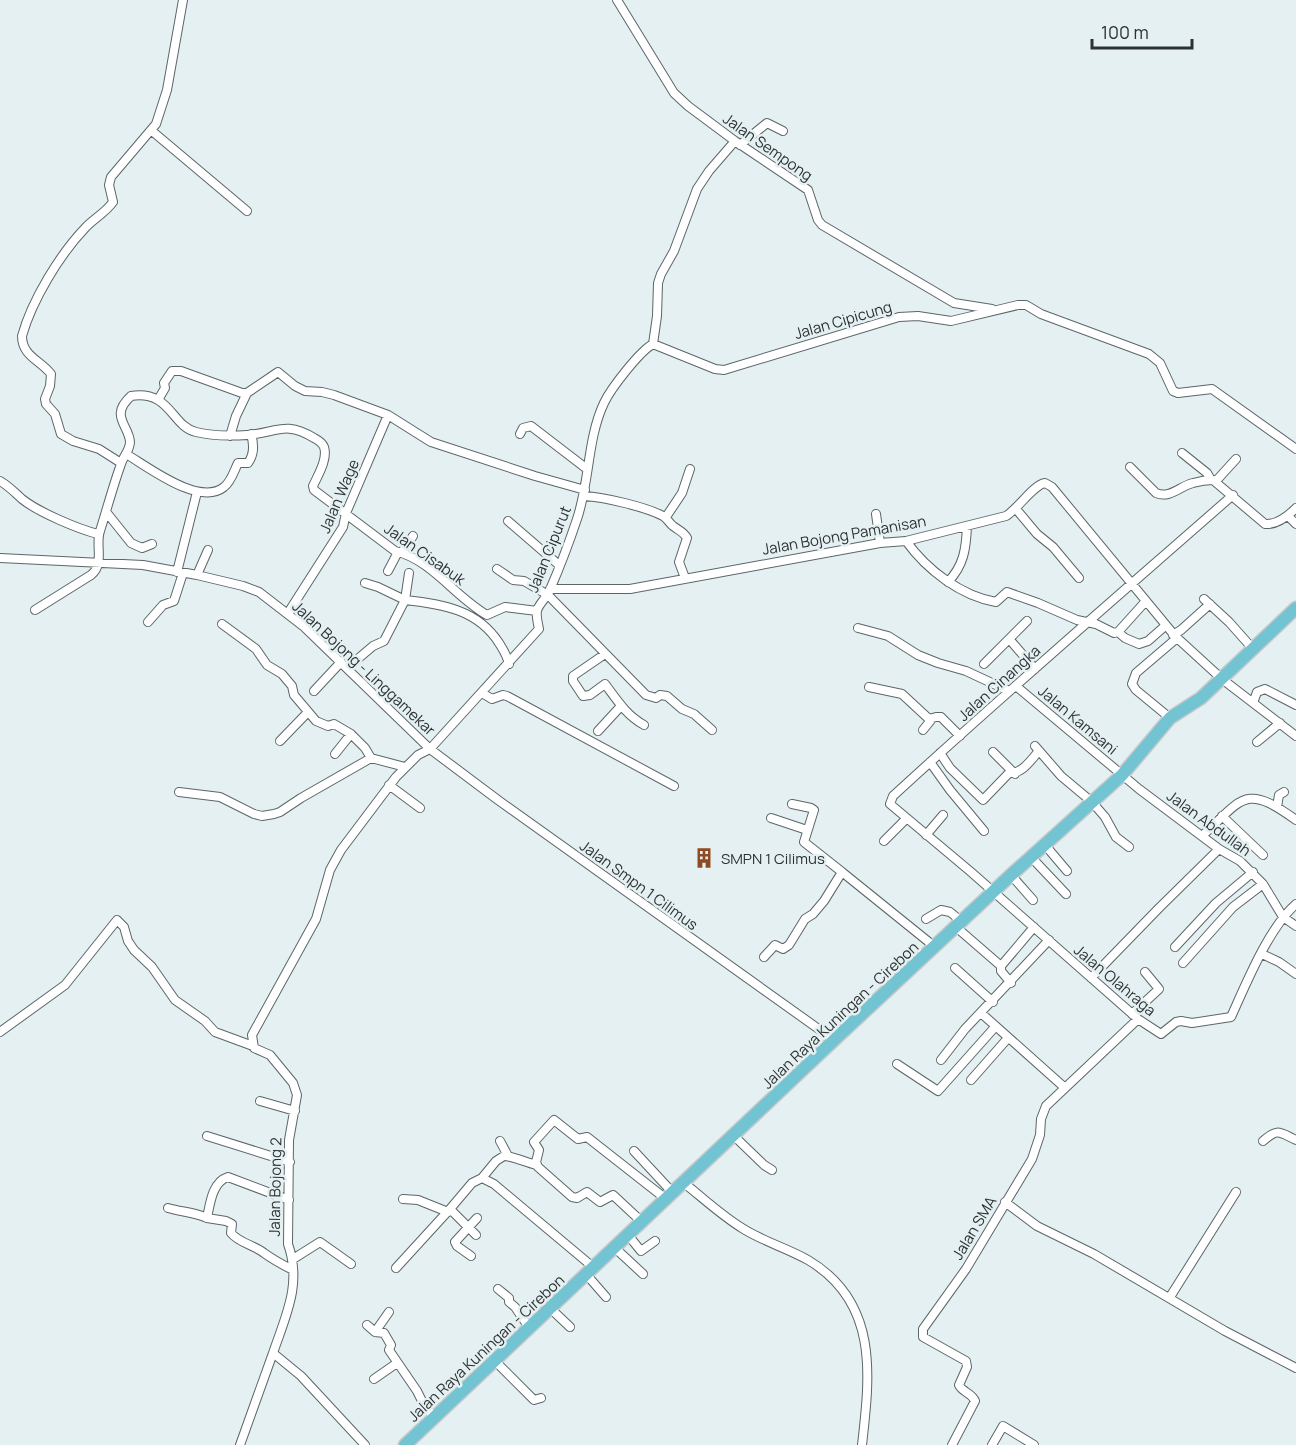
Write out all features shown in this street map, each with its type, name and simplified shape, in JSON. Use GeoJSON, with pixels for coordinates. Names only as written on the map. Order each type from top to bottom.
{"type":"FeatureCollection","features":[{"type":"Feature","properties":{"kind":"highway","name":"Jalan Raya Kuningan - Cirebon"},"geometry":{"type":"LineString","coordinates":[[405,1445],[804,1068],[1122,775],[1170,718],[1201,698],[1296,608]]}},
{"type":"Feature","properties":{"kind":"street"},"geometry":{"type":"LineString","coordinates":[[121,463],[99,449],[73,441],[61,434],[55,414],[46,404],[51,374],[25,351],[22,336],[39,297],[61,257],[85,228],[113,202],[109,185],[111,177],[156,124],[167,90],[183,0]]}},
{"type":"Feature","properties":{"kind":"street","name":"Jalan Sempong"},"geometry":{"type":"LineString","coordinates":[[617,0],[674,93],[737,143],[808,190],[818,220],[831,231],[954,303],[989,309]]}},
{"type":"Feature","properties":{"kind":"street"},"geometry":{"type":"LineString","coordinates":[[654,344],[659,278],[674,251],[697,189],[709,171],[737,143],[767,123],[783,131]]}},
{"type":"Feature","properties":{"kind":"street"},"geometry":{"type":"LineString","coordinates":[[152,131],[247,212]]}},
{"type":"Feature","properties":{"kind":"street","name":"Jalan Cipicung"},"geometry":{"type":"LineString","coordinates":[[654,344],[716,369],[724,370],[899,317],[918,316],[951,321],[989,309],[1018,304],[1026,305],[1041,314],[1138,349],[1156,358],[1170,386],[1178,393],[1212,389],[1296,449]]}},
{"type":"Feature","properties":{"kind":"street","name":"Jalan Cipurut"},"geometry":{"type":"LineString","coordinates":[[430,749],[509,664],[538,629],[537,611],[549,592],[577,521],[585,493],[594,432],[602,406],[610,391],[640,356],[654,344]]}},
{"type":"Feature","properties":{"kind":"street"},"geometry":{"type":"LineString","coordinates":[[35,610],[94,573],[98,563],[98,534],[130,442],[121,418],[125,402],[133,395],[147,394],[158,400],[165,388],[164,383],[172,371],[176,370],[236,392],[247,393]]}},
{"type":"Feature","properties":{"kind":"street"},"geometry":{"type":"LineString","coordinates":[[230,436],[247,393],[278,372],[305,391],[334,395],[388,416],[431,442],[585,493],[648,510],[666,518],[669,524],[685,534],[687,538],[679,562],[685,578]]}},
{"type":"Feature","properties":{"kind":"street","name":"Jalan Cisabuk"},"geometry":{"type":"LineString","coordinates":[[158,400],[193,431],[230,436],[292,428],[321,442],[325,448],[324,463],[313,489],[400,552],[437,574],[487,615],[505,607],[537,611]]}},
{"type":"Feature","properties":{"kind":"street","name":"Jalan Wage"},"geometry":{"type":"LineString","coordinates":[[288,614],[344,527],[346,513],[388,416]]}},
{"type":"Feature","properties":{"kind":"street"},"geometry":{"type":"LineString","coordinates":[[520,434],[527,425],[531,426],[587,470]]}},
{"type":"Feature","properties":{"kind":"street"},"geometry":{"type":"LineString","coordinates":[[126,454],[163,478],[197,492],[223,488],[238,463],[248,463],[252,458],[251,434]]}},
{"type":"Feature","properties":{"kind":"street"},"geometry":{"type":"LineString","coordinates":[[1182,453],[1266,524],[1270,525],[1288,516],[1296,508]]}},
{"type":"Feature","properties":{"kind":"street"},"geometry":{"type":"LineString","coordinates":[[1130,466],[1156,493],[1166,495],[1194,482],[1213,480],[1236,459]]}},
{"type":"Feature","properties":{"kind":"street"},"geometry":{"type":"LineString","coordinates":[[666,518],[682,492],[690,469]]}},
{"type":"Feature","properties":{"kind":"street"},"geometry":{"type":"LineString","coordinates":[[0,481],[34,507],[98,534]]}},
{"type":"Feature","properties":{"kind":"street","name":"Jalan Bojong Pamanisan"},"geometry":{"type":"LineString","coordinates":[[549,592],[630,589],[880,543],[906,542],[996,519],[1016,509],[1040,484],[1048,484],[1165,626],[1222,679],[1296,736]]}},
{"type":"Feature","properties":{"kind":"street"},"geometry":{"type":"LineString","coordinates":[[148,622],[163,605],[174,601],[197,492]]}},
{"type":"Feature","properties":{"kind":"street","name":"Jalan Cinangka"},"geometry":{"type":"LineString","coordinates":[[993,893],[893,808],[890,799],[1085,623],[1233,495]]}},
{"type":"Feature","properties":{"kind":"street"},"geometry":{"type":"LineString","coordinates":[[1016,509],[1079,578]]}},
{"type":"Feature","properties":{"kind":"street"},"geometry":{"type":"LineString","coordinates":[[107,513],[131,543],[142,548],[152,544]]}},
{"type":"Feature","properties":{"kind":"street"},"geometry":{"type":"LineString","coordinates":[[876,514],[880,543]]}},
{"type":"Feature","properties":{"kind":"street"},"geometry":{"type":"LineString","coordinates":[[1288,516],[1296,524]]}},
{"type":"Feature","properties":{"kind":"street"},"geometry":{"type":"LineString","coordinates":[[508,521],[559,565]]}},
{"type":"Feature","properties":{"kind":"street"},"geometry":{"type":"LineString","coordinates":[[948,582],[966,553],[967,526]]}},
{"type":"Feature","properties":{"kind":"street"},"geometry":{"type":"LineString","coordinates":[[388,571],[413,536]]}},
{"type":"Feature","properties":{"kind":"street"},"geometry":{"type":"LineString","coordinates":[[906,542],[948,582],[994,602],[1007,592],[1085,623],[1096,624],[1114,633],[1118,632],[1139,644],[1148,641],[1165,626]]}},
{"type":"Feature","properties":{"kind":"street"},"geometry":{"type":"LineString","coordinates":[[196,575],[208,550]]}},
{"type":"Feature","properties":{"kind":"street","name":"Jalan Bojong - Linggamekar"},"geometry":{"type":"LineString","coordinates":[[0,558],[143,565],[255,590],[288,614],[430,749]]}},
{"type":"Feature","properties":{"kind":"street"},"geometry":{"type":"LineString","coordinates":[[497,569],[513,580],[524,581],[549,592],[646,695],[651,698],[660,695],[667,696],[682,709],[694,714],[712,730]]}},
{"type":"Feature","properties":{"kind":"street"},"geometry":{"type":"LineString","coordinates":[[314,691],[344,665],[384,641],[405,600],[409,573]]}},
{"type":"Feature","properties":{"kind":"street"},"geometry":{"type":"LineString","coordinates":[[364,583],[405,600],[454,609],[470,615],[494,633],[507,654],[509,664]]}},
{"type":"Feature","properties":{"kind":"street"},"geometry":{"type":"LineString","coordinates":[[1118,632],[1145,602]]}},
{"type":"Feature","properties":{"kind":"street"},"geometry":{"type":"LineString","coordinates":[[1170,718],[1136,690],[1132,684],[1136,673],[1207,602],[1253,649]]}},
{"type":"Feature","properties":{"kind":"street"},"geometry":{"type":"LineString","coordinates":[[984,664],[1027,621]]}},
{"type":"Feature","properties":{"kind":"street"},"geometry":{"type":"LineString","coordinates":[[222,624],[256,649],[267,665],[282,674],[292,686],[294,695],[319,722],[328,726],[334,724],[351,734],[371,758]]}},
{"type":"Feature","properties":{"kind":"street","name":"Jalan Kamsani"},"geometry":{"type":"LineString","coordinates":[[858,628],[884,634],[918,655],[1013,688],[1122,775]]}},
{"type":"Feature","properties":{"kind":"street"},"geometry":{"type":"LineString","coordinates":[[1010,640],[1035,669]]}},
{"type":"Feature","properties":{"kind":"street"},"geometry":{"type":"LineString","coordinates":[[605,654],[573,676],[573,681],[583,696],[590,695],[606,684],[633,719],[644,725]]}},
{"type":"Feature","properties":{"kind":"street"},"geometry":{"type":"LineString","coordinates":[[869,687],[902,694],[931,720]]}},
{"type":"Feature","properties":{"kind":"street"},"geometry":{"type":"LineString","coordinates":[[1253,703],[1257,692],[1265,689],[1296,705]]}},
{"type":"Feature","properties":{"kind":"street"},"geometry":{"type":"LineString","coordinates":[[482,693],[492,699],[507,696],[674,786]]}},
{"type":"Feature","properties":{"kind":"street"},"geometry":{"type":"LineString","coordinates":[[598,731],[621,706]]}},
{"type":"Feature","properties":{"kind":"street"},"geometry":{"type":"LineString","coordinates":[[280,741],[308,712]]}},
{"type":"Feature","properties":{"kind":"street"},"geometry":{"type":"LineString","coordinates":[[923,730],[931,720],[940,717],[960,736]]}},
{"type":"Feature","properties":{"kind":"street"},"geometry":{"type":"LineString","coordinates":[[1257,742],[1280,723]]}},
{"type":"Feature","properties":{"kind":"street"},"geometry":{"type":"LineString","coordinates":[[335,754],[351,734]]}},
{"type":"Feature","properties":{"kind":"street"},"geometry":{"type":"LineString","coordinates":[[253,1046],[252,1035],[314,922],[330,870],[341,850],[405,766],[418,754],[430,749]]}},
{"type":"Feature","properties":{"kind":"street","name":"Jalan Smpn 1 Cilimus"},"geometry":{"type":"LineString","coordinates":[[430,749],[834,1040]]}},
{"type":"Feature","properties":{"kind":"street"},"geometry":{"type":"LineString","coordinates":[[940,753],[950,768],[983,800],[1009,774],[1016,774],[1026,766],[1037,749],[1061,776],[1092,802],[1105,817],[1116,837],[1129,847]]}},
{"type":"Feature","properties":{"kind":"street"},"geometry":{"type":"LineString","coordinates":[[993,752],[1016,774]]}},
{"type":"Feature","properties":{"kind":"street"},"geometry":{"type":"LineString","coordinates":[[179,792],[220,797],[262,816],[274,814],[371,758],[405,766]]}},
{"type":"Feature","properties":{"kind":"street"},"geometry":{"type":"LineString","coordinates":[[930,762],[984,831]]}},
{"type":"Feature","properties":{"kind":"street","name":"Jalan Abdullah"},"geometry":{"type":"LineString","coordinates":[[1122,775],[1253,872],[1283,917],[1296,926]]}},
{"type":"Feature","properties":{"kind":"street"},"geometry":{"type":"LineString","coordinates":[[389,785],[420,808]]}},
{"type":"Feature","properties":{"kind":"street"},"geometry":{"type":"LineString","coordinates":[[1277,807],[1279,795],[1284,792]]}},
{"type":"Feature","properties":{"kind":"street"},"geometry":{"type":"LineString","coordinates":[[1202,836],[1222,816],[1246,799],[1254,797],[1277,807],[1296,820]]}},
{"type":"Feature","properties":{"kind":"street"},"geometry":{"type":"LineString","coordinates":[[792,804],[814,810],[805,843],[935,947]]}},
{"type":"Feature","properties":{"kind":"street"},"geometry":{"type":"LineString","coordinates":[[926,835],[943,815]]}},
{"type":"Feature","properties":{"kind":"street"},"geometry":{"type":"LineString","coordinates":[[1222,816],[1263,855]]}},
{"type":"Feature","properties":{"kind":"street"},"geometry":{"type":"LineString","coordinates":[[771,819],[807,830]]}},
{"type":"Feature","properties":{"kind":"street"},"geometry":{"type":"LineString","coordinates":[[885,841],[906,819]]}},
{"type":"Feature","properties":{"kind":"street"},"geometry":{"type":"LineString","coordinates":[[1045,845],[1067,871]]}},
{"type":"Feature","properties":{"kind":"street"},"geometry":{"type":"LineString","coordinates":[[1091,978],[1219,849]]}},
{"type":"Feature","properties":{"kind":"street"},"geometry":{"type":"LineString","coordinates":[[1031,857],[1066,894]]}},
{"type":"Feature","properties":{"kind":"street"},"geometry":{"type":"LineString","coordinates":[[764,957],[775,945],[783,949],[789,945],[798,929],[824,901],[842,872]]}},
{"type":"Feature","properties":{"kind":"street"},"geometry":{"type":"LineString","coordinates":[[1175,947],[1216,903],[1253,872]]}},
{"type":"Feature","properties":{"kind":"street"},"geometry":{"type":"LineString","coordinates":[[1011,875],[1033,900]]}},
{"type":"Feature","properties":{"kind":"street"},"geometry":{"type":"LineString","coordinates":[[1183,963],[1233,907],[1263,884]]}},
{"type":"Feature","properties":{"kind":"street","name":"Jalan Olahraga"},"geometry":{"type":"LineString","coordinates":[[993,893],[1135,1016],[1161,1034],[1176,1022],[1192,1023],[1232,1017],[1253,967],[1283,917],[1296,904]]}},
{"type":"Feature","properties":{"kind":"street"},"geometry":{"type":"LineString","coordinates":[[926,920],[941,910],[950,912],[959,924],[1002,966]]}},
{"type":"Feature","properties":{"kind":"street","name":"Jalan Bojong 2"},"geometry":{"type":"LineString","coordinates":[[0,1032],[65,985],[117,920],[124,927],[128,941],[134,950],[152,967],[175,1000],[205,1021],[215,1032],[253,1046],[256,1050],[270,1056],[292,1083],[297,1095],[296,1111],[288,1140],[290,1162],[288,1244],[293,1259],[293,1296],[240,1445]]}},
{"type":"Feature","properties":{"kind":"street"},"geometry":{"type":"LineString","coordinates":[[1011,983],[1001,971],[1002,966],[1034,927]]}},
{"type":"Feature","properties":{"kind":"street"},"geometry":{"type":"LineString","coordinates":[[941,1060],[965,1029],[1011,983],[1049,940]]}},
{"type":"Feature","properties":{"kind":"street"},"geometry":{"type":"LineString","coordinates":[[1262,954],[1296,974]]}},
{"type":"Feature","properties":{"kind":"street"},"geometry":{"type":"LineString","coordinates":[[955,968],[993,1002]]}},
{"type":"Feature","properties":{"kind":"street","name":"Jalan SMA"},"geometry":{"type":"LineString","coordinates":[[952,1445],[975,1401],[973,1396],[960,1388],[959,1384],[967,1367],[966,1361],[923,1337],[923,1329],[966,1269],[1032,1158],[1040,1136],[1041,1119],[1046,1106],[1159,989],[1145,972]]}},
{"type":"Feature","properties":{"kind":"street"},"geometry":{"type":"LineString","coordinates":[[981,1013],[1065,1087]]}},
{"type":"Feature","properties":{"kind":"street"},"geometry":{"type":"LineString","coordinates":[[897,1064],[938,1091],[995,1027]]}},
{"type":"Feature","properties":{"kind":"street"},"geometry":{"type":"LineString","coordinates":[[971,1080],[1008,1038]]}},
{"type":"Feature","properties":{"kind":"street"},"geometry":{"type":"LineString","coordinates":[[260,1101],[296,1111]]}},
{"type":"Feature","properties":{"kind":"street"},"geometry":{"type":"LineString","coordinates":[[536,1165],[539,1150],[534,1142],[555,1120],[578,1139],[587,1137],[669,1196]]}},
{"type":"Feature","properties":{"kind":"street"},"geometry":{"type":"LineString","coordinates":[[1263,1141],[1277,1131],[1296,1140]]}},
{"type":"Feature","properties":{"kind":"street"},"geometry":{"type":"LineString","coordinates":[[733,1135],[772,1170]]}},
{"type":"Feature","properties":{"kind":"street"},"geometry":{"type":"LineString","coordinates":[[207,1136],[290,1162]]}},
{"type":"Feature","properties":{"kind":"street"},"geometry":{"type":"LineString","coordinates":[[500,1141],[506,1150],[506,1156]]}},
{"type":"Feature","properties":{"kind":"street"},"geometry":{"type":"LineString","coordinates":[[634,1151],[669,1196]]}},
{"type":"Feature","properties":{"kind":"street"},"geometry":{"type":"LineString","coordinates":[[396,1268],[472,1183],[483,1178],[496,1161],[506,1156],[519,1158],[536,1165],[572,1197],[577,1198],[587,1191],[600,1202],[613,1195],[642,1222]]}},
{"type":"Feature","properties":{"kind":"street"},"geometry":{"type":"LineString","coordinates":[[207,1218],[212,1196],[222,1178],[228,1176],[289,1200]]}},
{"type":"Feature","properties":{"kind":"street"},"geometry":{"type":"LineString","coordinates":[[483,1178],[500,1190],[590,1271],[606,1297]]}},
{"type":"Feature","properties":{"kind":"street"},"geometry":{"type":"LineString","coordinates":[[684,1183],[742,1228],[808,1260],[834,1280],[851,1302],[862,1327],[868,1369],[862,1445]]}},
{"type":"Feature","properties":{"kind":"street"},"geometry":{"type":"LineString","coordinates":[[1170,1297],[1236,1192]]}},
{"type":"Feature","properties":{"kind":"street"},"geometry":{"type":"LineString","coordinates":[[403,1199],[418,1200],[449,1211],[476,1235]]}},
{"type":"Feature","properties":{"kind":"street"},"geometry":{"type":"LineString","coordinates":[[1005,1202],[1037,1226],[1094,1254],[1226,1331],[1296,1368]]}},
{"type":"Feature","properties":{"kind":"street"},"geometry":{"type":"LineString","coordinates":[[168,1208],[226,1221],[232,1224],[231,1233],[236,1238],[265,1253],[273,1261],[293,1270]]}},
{"type":"Feature","properties":{"kind":"street"},"geometry":{"type":"LineString","coordinates":[[471,1256],[455,1242],[477,1218]]}},
{"type":"Feature","properties":{"kind":"street"},"geometry":{"type":"LineString","coordinates":[[628,1235],[641,1251],[655,1241]]}},
{"type":"Feature","properties":{"kind":"street"},"geometry":{"type":"LineString","coordinates":[[293,1259],[320,1242],[351,1264]]}},
{"type":"Feature","properties":{"kind":"street"},"geometry":{"type":"LineString","coordinates":[[615,1248],[643,1274]]}},
{"type":"Feature","properties":{"kind":"street"},"geometry":{"type":"LineString","coordinates":[[498,1289],[509,1298],[509,1302],[530,1329]]}},
{"type":"Feature","properties":{"kind":"street"},"geometry":{"type":"LineString","coordinates":[[551,1309],[570,1327]]}},
{"type":"Feature","properties":{"kind":"street"},"geometry":{"type":"LineString","coordinates":[[375,1332],[389,1312]]}},
{"type":"Feature","properties":{"kind":"street"},"geometry":{"type":"LineString","coordinates":[[367,1325],[375,1332],[384,1333],[391,1345],[389,1350],[434,1418]]}},
{"type":"Feature","properties":{"kind":"street"},"geometry":{"type":"LineString","coordinates":[[273,1353],[301,1376],[365,1445]]}},
{"type":"Feature","properties":{"kind":"street"},"geometry":{"type":"LineString","coordinates":[[495,1361],[534,1400],[541,1398]]}},
{"type":"Feature","properties":{"kind":"street"},"geometry":{"type":"LineString","coordinates":[[374,1379],[397,1363]]}},
{"type":"Feature","properties":{"kind":"street"},"geometry":{"type":"LineString","coordinates":[[992,1445],[1003,1426],[1030,1444]]}},
{"type":"Feature","properties":{"kind":"place","name":"SMPN 1 Cilimus"},"geometry":{"type":"Point","coordinates":[704,858]}}]}
